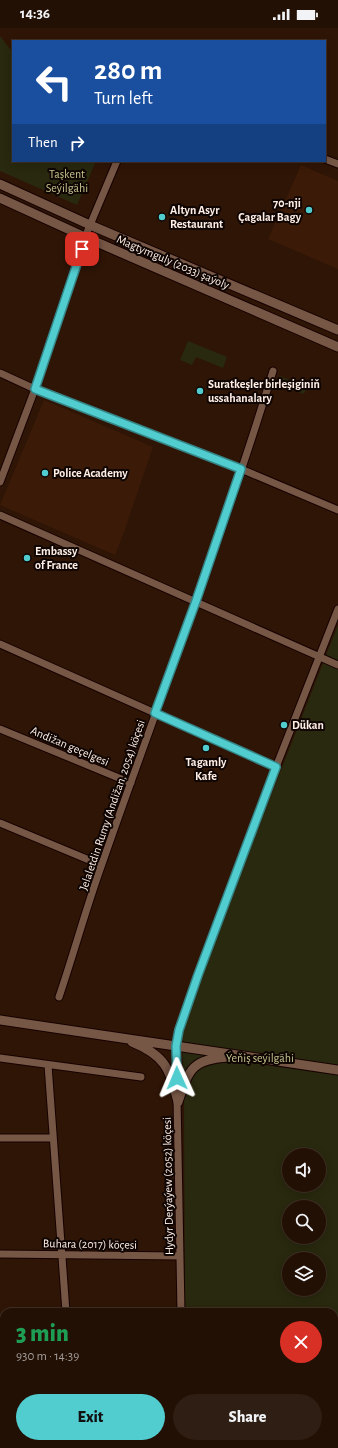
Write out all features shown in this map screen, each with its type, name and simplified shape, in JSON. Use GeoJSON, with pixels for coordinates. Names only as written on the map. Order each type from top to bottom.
{"type":"FeatureCollection","features":[{"type":"Feature","properties":{"kind":"main road","name":"Magtymguly (2033) şaýoly"},"geometry":{"type":"LineString","coordinates":[[0,184],[90,225],[338,330]]}},
{"type":"Feature","properties":{"kind":"main road","name":"Magtymguly (2033) şaýoly"},"geometry":{"type":"LineString","coordinates":[[0,198],[86,238],[338,347]]}},
{"type":"Feature","properties":{"kind":"main road"},"geometry":{"type":"LineString","coordinates":[[0,1020],[338,1070]]}},
{"type":"Feature","properties":{"kind":"main road"},"geometry":{"type":"LineString","coordinates":[[115,1036],[143,1047],[157,1055],[169,1071],[178,1102]]}},
{"type":"Feature","properties":{"kind":"main road"},"geometry":{"type":"LineString","coordinates":[[178,1102],[186,1077],[193,1067],[203,1061],[211,1059],[249,1056]]}},
{"type":"Feature","properties":{"kind":"street"},"geometry":{"type":"LineString","coordinates":[[326,160],[338,164]]}},
{"type":"Feature","properties":{"kind":"street"},"geometry":{"type":"LineString","coordinates":[[0,482],[35,389],[90,225],[117,162]]}},
{"type":"Feature","properties":{"kind":"street","name":"Jelaletdin Rumy (Andižan, 2054) köçesi"},"geometry":{"type":"LineString","coordinates":[[59,997],[101,865],[196,601],[273,372]]}},
{"type":"Feature","properties":{"kind":"street"},"geometry":{"type":"LineString","coordinates":[[0,373],[35,389],[241,469],[338,510]]}},
{"type":"Feature","properties":{"kind":"street"},"geometry":{"type":"LineString","coordinates":[[0,515],[338,665]]}},
{"type":"Feature","properties":{"kind":"street","name":"Hydyr Derýaýew (2052) köçesi"},"geometry":{"type":"LineString","coordinates":[[181,1308],[176,1046],[179,1030],[198,975],[276,767],[338,609]]}},
{"type":"Feature","properties":{"kind":"street"},"geometry":{"type":"LineString","coordinates":[[0,644],[276,767]]}},
{"type":"Feature","properties":{"kind":"street","name":"Andižan geçelgesi"},"geometry":{"type":"LineString","coordinates":[[0,729],[131,783]]}},
{"type":"Feature","properties":{"kind":"street"},"geometry":{"type":"LineString","coordinates":[[0,823],[101,865]]}},
{"type":"Feature","properties":{"kind":"street"},"geometry":{"type":"LineString","coordinates":[[0,1058],[141,1077]]}},
{"type":"Feature","properties":{"kind":"street"},"geometry":{"type":"LineString","coordinates":[[48,1065],[52,1138],[66,1308]]}},
{"type":"Feature","properties":{"kind":"street"},"geometry":{"type":"LineString","coordinates":[[0,1138],[52,1138]]}},
{"type":"Feature","properties":{"kind":"street","name":"Buhara (2017) köçesi"},"geometry":{"type":"LineString","coordinates":[[0,1254],[180,1256]]}},
{"type":"Feature","properties":{"kind":"shaded area","name":"70-nji Çagalar Bagy"},"geometry":{"type":"Polygon","coordinates":[[[301,165],[338,181],[338,269],[268,239],[301,165]]]}},
{"type":"Feature","properties":{"kind":"shaded area"},"geometry":{"type":"Polygon","coordinates":[[[44,400],[153,447],[115,555],[0,505],[44,400]]]}},
{"type":"Feature","properties":{"kind":"green space","name":"Taşkent Seýilgähi"},"geometry":{"type":"Polygon","coordinates":[[[0,36],[10,49],[12,49],[12,162],[96,162],[77,205],[0,171],[0,36]]]}},
{"type":"Feature","properties":{"kind":"green space"},"geometry":{"type":"Polygon","coordinates":[[[188,341],[227,357],[223,368],[196,357],[192,365],[180,360],[188,341]]]}},
{"type":"Feature","properties":{"kind":"green space"},"geometry":{"type":"Polygon","coordinates":[[[280,376],[307,387],[304,394],[277,385],[280,376]]]}},
{"type":"Feature","properties":{"kind":"green space","name":"Ýeňiş seýilgähi"},"geometry":{"type":"Polygon","coordinates":[[[338,625],[338,1308],[185,1308],[184,1102],[182,1037],[203,969],[338,625]]]}},
{"type":"Feature","properties":{"kind":"place","name":"70-nji Çagalar Bagy"},"geometry":{"type":"Point","coordinates":[309,210]}},
{"type":"Feature","properties":{"kind":"place","name":"Altyn Asyr Restaurant"},"geometry":{"type":"Point","coordinates":[162,217]}},
{"type":"Feature","properties":{"kind":"place","name":"Suratkeşler birleşiginiň ussahanalary"},"geometry":{"type":"Point","coordinates":[200,391]}},
{"type":"Feature","properties":{"kind":"place","name":"Police Academy"},"geometry":{"type":"Point","coordinates":[45,473]}},
{"type":"Feature","properties":{"kind":"place","name":"Embassy of France"},"geometry":{"type":"Point","coordinates":[27,558]}},
{"type":"Feature","properties":{"kind":"place","name":"Dükan"},"geometry":{"type":"Point","coordinates":[284,725]}},
{"type":"Feature","properties":{"kind":"place","name":"Tagamly Kafe"},"geometry":{"type":"Point","coordinates":[206,748]}},
{"type":"Feature","properties":{"kind":"route"},"geometry":{"type":"LineString","coordinates":[[82,249],[35,389],[241,469],[196,601],[155,713],[276,767],[198,975],[179,1030],[176,1046],[177,1078]]}}]}
